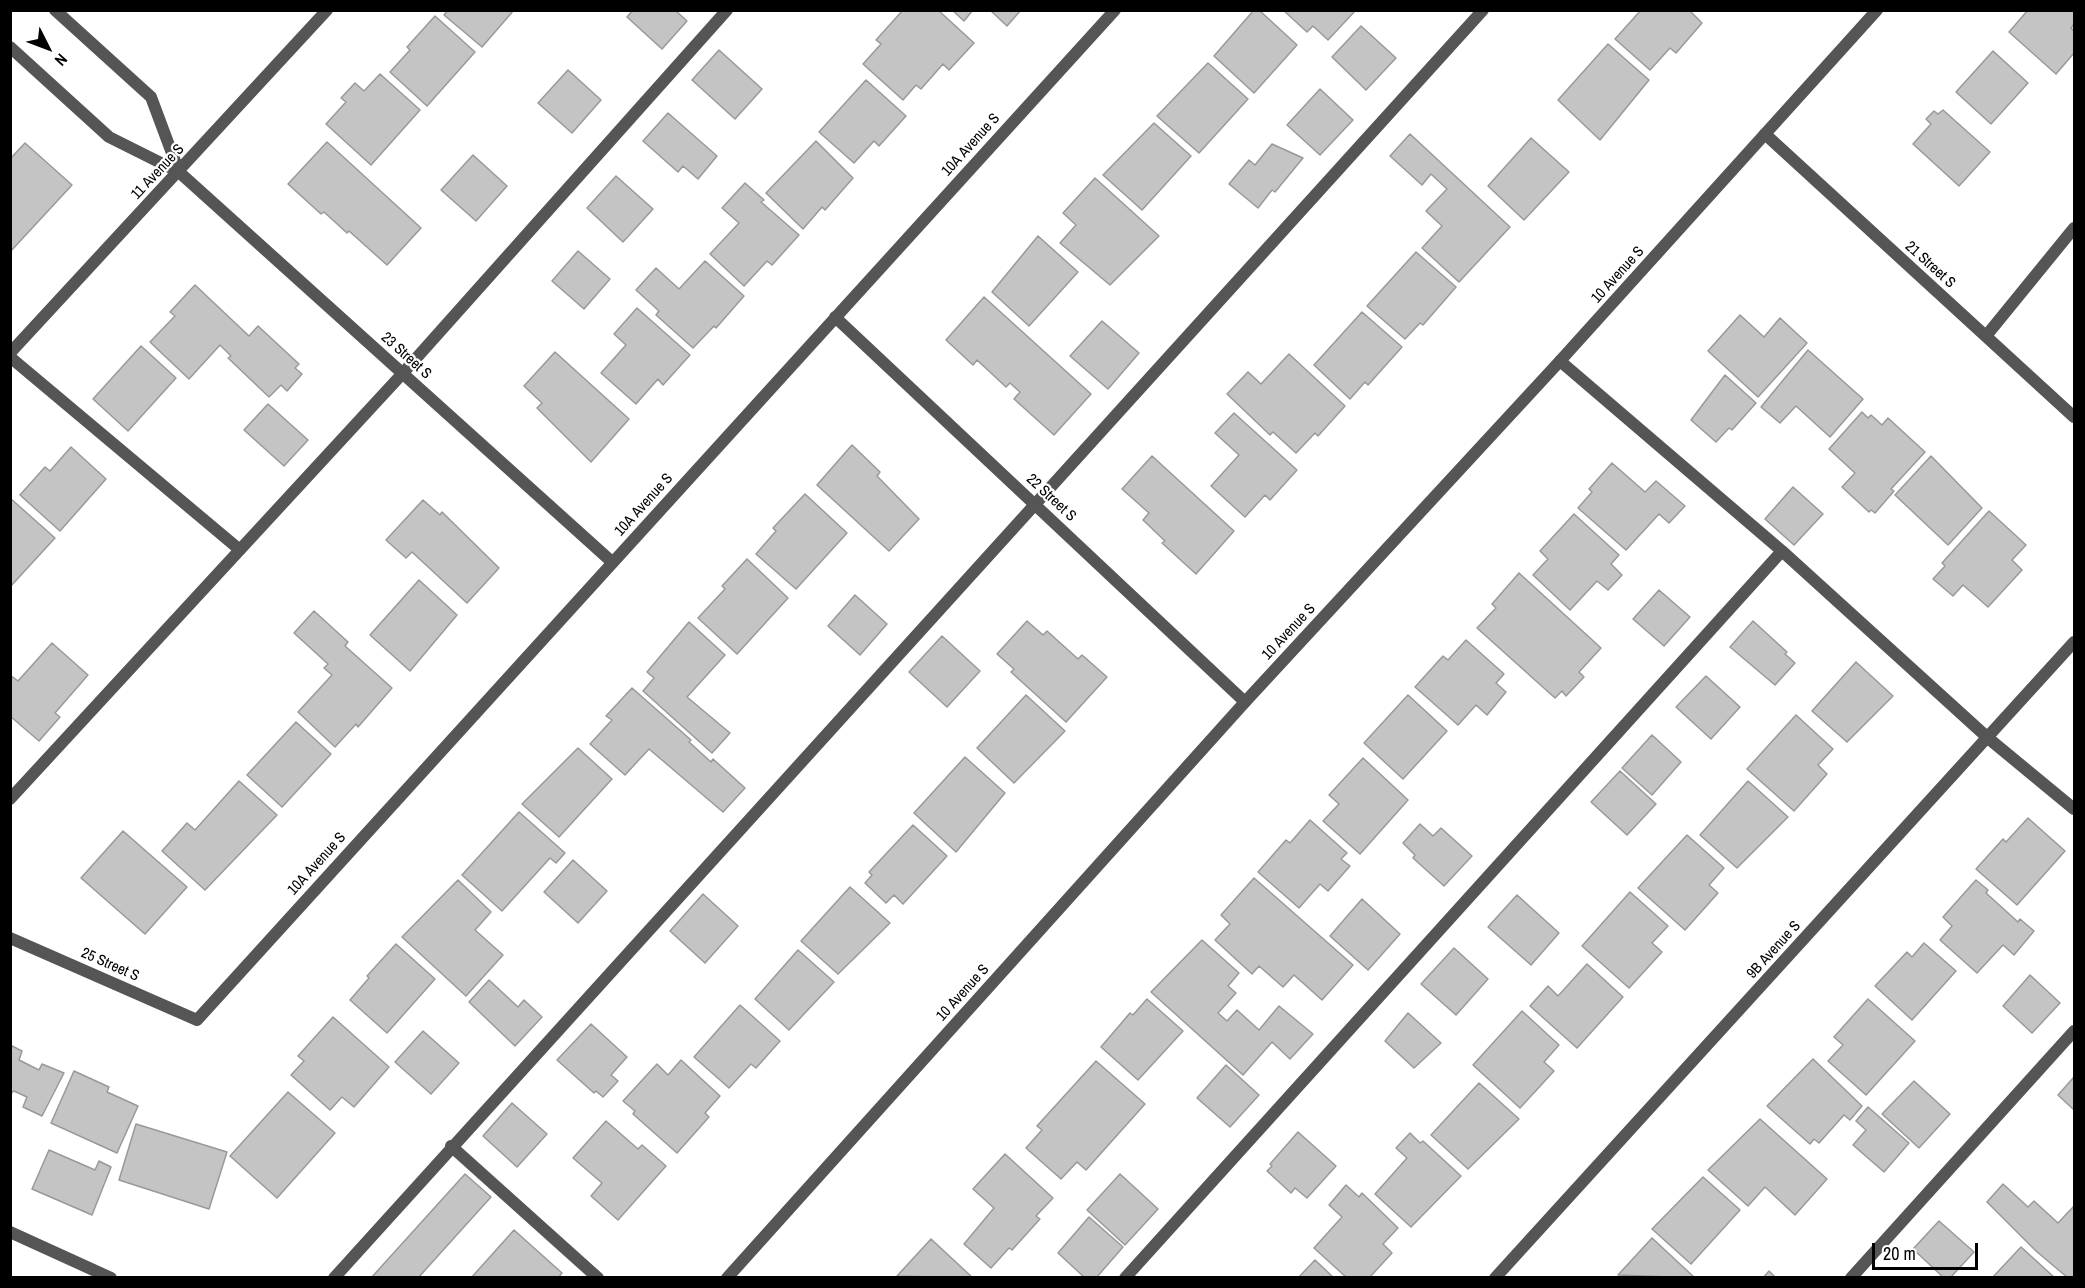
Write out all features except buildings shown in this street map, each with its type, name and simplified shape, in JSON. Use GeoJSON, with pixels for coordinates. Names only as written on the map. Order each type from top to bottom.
{"type":"FeatureCollection","features":[{"type":"Feature","properties":{"kind":"street","name":"23 Street S"},"geometry":{"type":"LineString","coordinates":[[55,10],[151,97],[179,172]]}},
{"type":"Feature","properties":{"kind":"street","name":"11 Avenue S"},"geometry":{"type":"LineString","coordinates":[[10,355],[327,10]]}},
{"type":"Feature","properties":{"kind":"street"},"geometry":{"type":"LineString","coordinates":[[10,799],[402,373],[727,10]]}},
{"type":"Feature","properties":{"kind":"street","name":"10A Avenue S"},"geometry":{"type":"LineString","coordinates":[[197,1020],[1115,10]]}},
{"type":"Feature","properties":{"kind":"street"},"geometry":{"type":"LineString","coordinates":[[334,1278],[451,1146],[1036,505],[1483,10]]}},
{"type":"Feature","properties":{"kind":"street","name":"10 Avenue S"},"geometry":{"type":"LineString","coordinates":[[727,1278],[1245,702],[1560,361],[1877,10]]}},
{"type":"Feature","properties":{"kind":"street","name":"23 Street S"},"geometry":{"type":"LineString","coordinates":[[10,47],[109,136],[179,172],[612,562]]}},
{"type":"Feature","properties":{"kind":"street","name":"21 Street S"},"geometry":{"type":"LineString","coordinates":[[1766,134],[2074,417]]}},
{"type":"Feature","properties":{"kind":"street"},"geometry":{"type":"LineString","coordinates":[[1986,336],[2074,228]]}},
{"type":"Feature","properties":{"kind":"street","name":"22 Street S"},"geometry":{"type":"LineString","coordinates":[[836,316],[1245,702]]}},
{"type":"Feature","properties":{"kind":"street"},"geometry":{"type":"LineString","coordinates":[[10,355],[240,550]]}},
{"type":"Feature","properties":{"kind":"street"},"geometry":{"type":"LineString","coordinates":[[1560,361],[1782,551],[1988,738],[2074,809]]}},
{"type":"Feature","properties":{"kind":"street"},"geometry":{"type":"LineString","coordinates":[[1125,1278],[1782,551]]}},
{"type":"Feature","properties":{"kind":"street","name":"9B Avenue S"},"geometry":{"type":"LineString","coordinates":[[1495,1278],[2074,642]]}},
{"type":"Feature","properties":{"kind":"street","name":"25 Street S"},"geometry":{"type":"LineString","coordinates":[[10,938],[197,1020]]}},
{"type":"Feature","properties":{"kind":"street"},"geometry":{"type":"LineString","coordinates":[[1851,1278],[2074,1031]]}},
{"type":"Feature","properties":{"kind":"street"},"geometry":{"type":"LineString","coordinates":[[451,1146],[598,1278]]}},
{"type":"Feature","properties":{"kind":"street"},"geometry":{"type":"LineString","coordinates":[[10,1232],[111,1278]]}}]}
